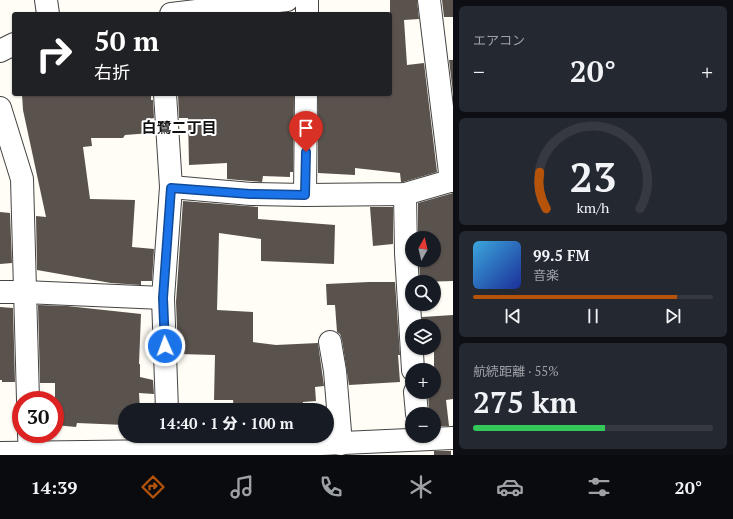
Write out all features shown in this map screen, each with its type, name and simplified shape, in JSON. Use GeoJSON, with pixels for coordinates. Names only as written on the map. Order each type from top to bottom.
{"type":"FeatureCollection","features":[{"type":"Feature","properties":{"kind":"street"},"geometry":{"type":"LineString","coordinates":[[46,0],[48,12]]}},
{"type":"Feature","properties":{"kind":"street"},"geometry":{"type":"LineString","coordinates":[[162,0],[164,12]]}},
{"type":"Feature","properties":{"kind":"street"},"geometry":{"type":"LineString","coordinates":[[188,12],[287,0]]}},
{"type":"Feature","properties":{"kind":"street"},"geometry":{"type":"LineString","coordinates":[[307,0],[307,12]]}},
{"type":"Feature","properties":{"kind":"street"},"geometry":{"type":"LineString","coordinates":[[171,188],[250,194],[405,194],[452,181],[428,0]]}},
{"type":"Feature","properties":{"kind":"street"},"geometry":{"type":"LineString","coordinates":[[0,51],[12,45]]}},
{"type":"Feature","properties":{"kind":"street"},"geometry":{"type":"LineString","coordinates":[[165,96],[171,188],[163,298],[167,403]]}},
{"type":"Feature","properties":{"kind":"street"},"geometry":{"type":"LineString","coordinates":[[305,195],[306,96]]}},
{"type":"Feature","properties":{"kind":"street"},"geometry":{"type":"LineString","coordinates":[[0,108],[22,179],[28,391]]}},
{"type":"Feature","properties":{"kind":"street"},"geometry":{"type":"LineString","coordinates":[[405,194],[406,253],[413,363]]}},
{"type":"Feature","properties":{"kind":"street"},"geometry":{"type":"LineString","coordinates":[[0,292],[163,298]]}},
{"type":"Feature","properties":{"kind":"street"},"geometry":{"type":"LineString","coordinates":[[330,342],[335,371],[341,444]]}},
{"type":"Feature","properties":{"kind":"street"},"geometry":{"type":"LineString","coordinates":[[0,453],[30,447],[421,444],[453,438]]}},
{"type":"Feature","properties":{"kind":"building"},"geometry":{"type":"Polygon","coordinates":[[[390,0],[417,0],[419,19],[404,20],[407,65],[424,63],[437,172],[403,182],[401,182],[400,173],[355,168],[355,175],[318,173],[318,96],[392,96],[392,12],[390,12],[390,0]]]}},
{"type":"Feature","properties":{"kind":"building"},"geometry":{"type":"Polygon","coordinates":[[[442,0],[453,0],[453,17],[444,17],[442,0]]]}},
{"type":"Feature","properties":{"kind":"building"},"geometry":{"type":"Polygon","coordinates":[[[449,60],[453,60],[453,94],[449,60]]]}},
{"type":"Feature","properties":{"kind":"building"},"geometry":{"type":"Polygon","coordinates":[[[22,96],[151,96],[151,100],[153,100],[154,118],[149,119],[151,133],[125,135],[123,138],[91,138],[92,146],[83,147],[90,199],[135,200],[132,247],[154,249],[152,281],[141,281],[141,285],[111,283],[37,270],[36,216],[46,217],[23,110],[22,96]]]}},
{"type":"Feature","properties":{"kind":"building"},"geometry":{"type":"Polygon","coordinates":[[[178,96],[294,96],[293,172],[290,172],[290,177],[263,176],[262,182],[227,179],[227,163],[189,165],[188,118],[179,118],[178,96]]]}},
{"type":"Feature","properties":{"kind":"building"},"geometry":{"type":"Polygon","coordinates":[[[453,193],[453,281],[441,281],[441,275],[420,275],[419,267],[441,267],[441,231],[418,231],[418,203],[453,193]]]}},
{"type":"Feature","properties":{"kind":"building"},"geometry":{"type":"Polygon","coordinates":[[[183,201],[258,207],[258,219],[335,225],[334,264],[261,261],[261,239],[219,233],[217,310],[253,312],[253,342],[276,345],[318,343],[324,386],[315,387],[316,401],[303,403],[233,403],[233,400],[214,400],[215,355],[178,354],[176,302],[183,201]]]}},
{"type":"Feature","properties":{"kind":"building"},"geometry":{"type":"Polygon","coordinates":[[[370,207],[393,207],[393,244],[373,246],[370,207]]]}},
{"type":"Feature","properties":{"kind":"building"},"geometry":{"type":"Polygon","coordinates":[[[0,212],[10,213],[12,263],[0,264],[0,212]]]}},
{"type":"Feature","properties":{"kind":"building"},"geometry":{"type":"Polygon","coordinates":[[[395,282],[400,355],[398,355],[400,382],[349,385],[342,340],[340,334],[337,332],[335,305],[327,305],[326,284],[395,282]]]}},
{"type":"Feature","properties":{"kind":"building"},"geometry":{"type":"Polygon","coordinates":[[[38,305],[67,306],[141,314],[139,364],[140,377],[153,380],[154,394],[139,393],[140,403],[118,403],[118,425],[77,423],[76,427],[64,426],[64,391],[55,391],[55,383],[40,383],[38,305]]]}},
{"type":"Feature","properties":{"kind":"building"},"geometry":{"type":"Polygon","coordinates":[[[0,307],[13,308],[15,382],[2,382],[2,380],[0,380],[0,307]]]}},
{"type":"Feature","properties":{"kind":"building"},"geometry":{"type":"Polygon","coordinates":[[[453,315],[453,399],[446,400],[449,426],[441,426],[441,407],[429,407],[428,399],[441,399],[441,363],[434,363],[434,355],[441,355],[441,319],[422,319],[422,317],[453,315]]]}},
{"type":"Feature","properties":{"kind":"building"},"geometry":{"type":"Polygon","coordinates":[[[434,451],[451,451],[451,455],[434,455],[434,451]]]}},
{"type":"Feature","properties":{"kind":"district","name":"白鷺二丁目"},"geometry":{"type":"Point","coordinates":[179,127]}},
{"type":"Feature","properties":{"kind":"route"},"geometry":{"type":"LineString","coordinates":[[165,346],[163,298],[171,188],[250,194],[305,195],[306,152]]}}]}
